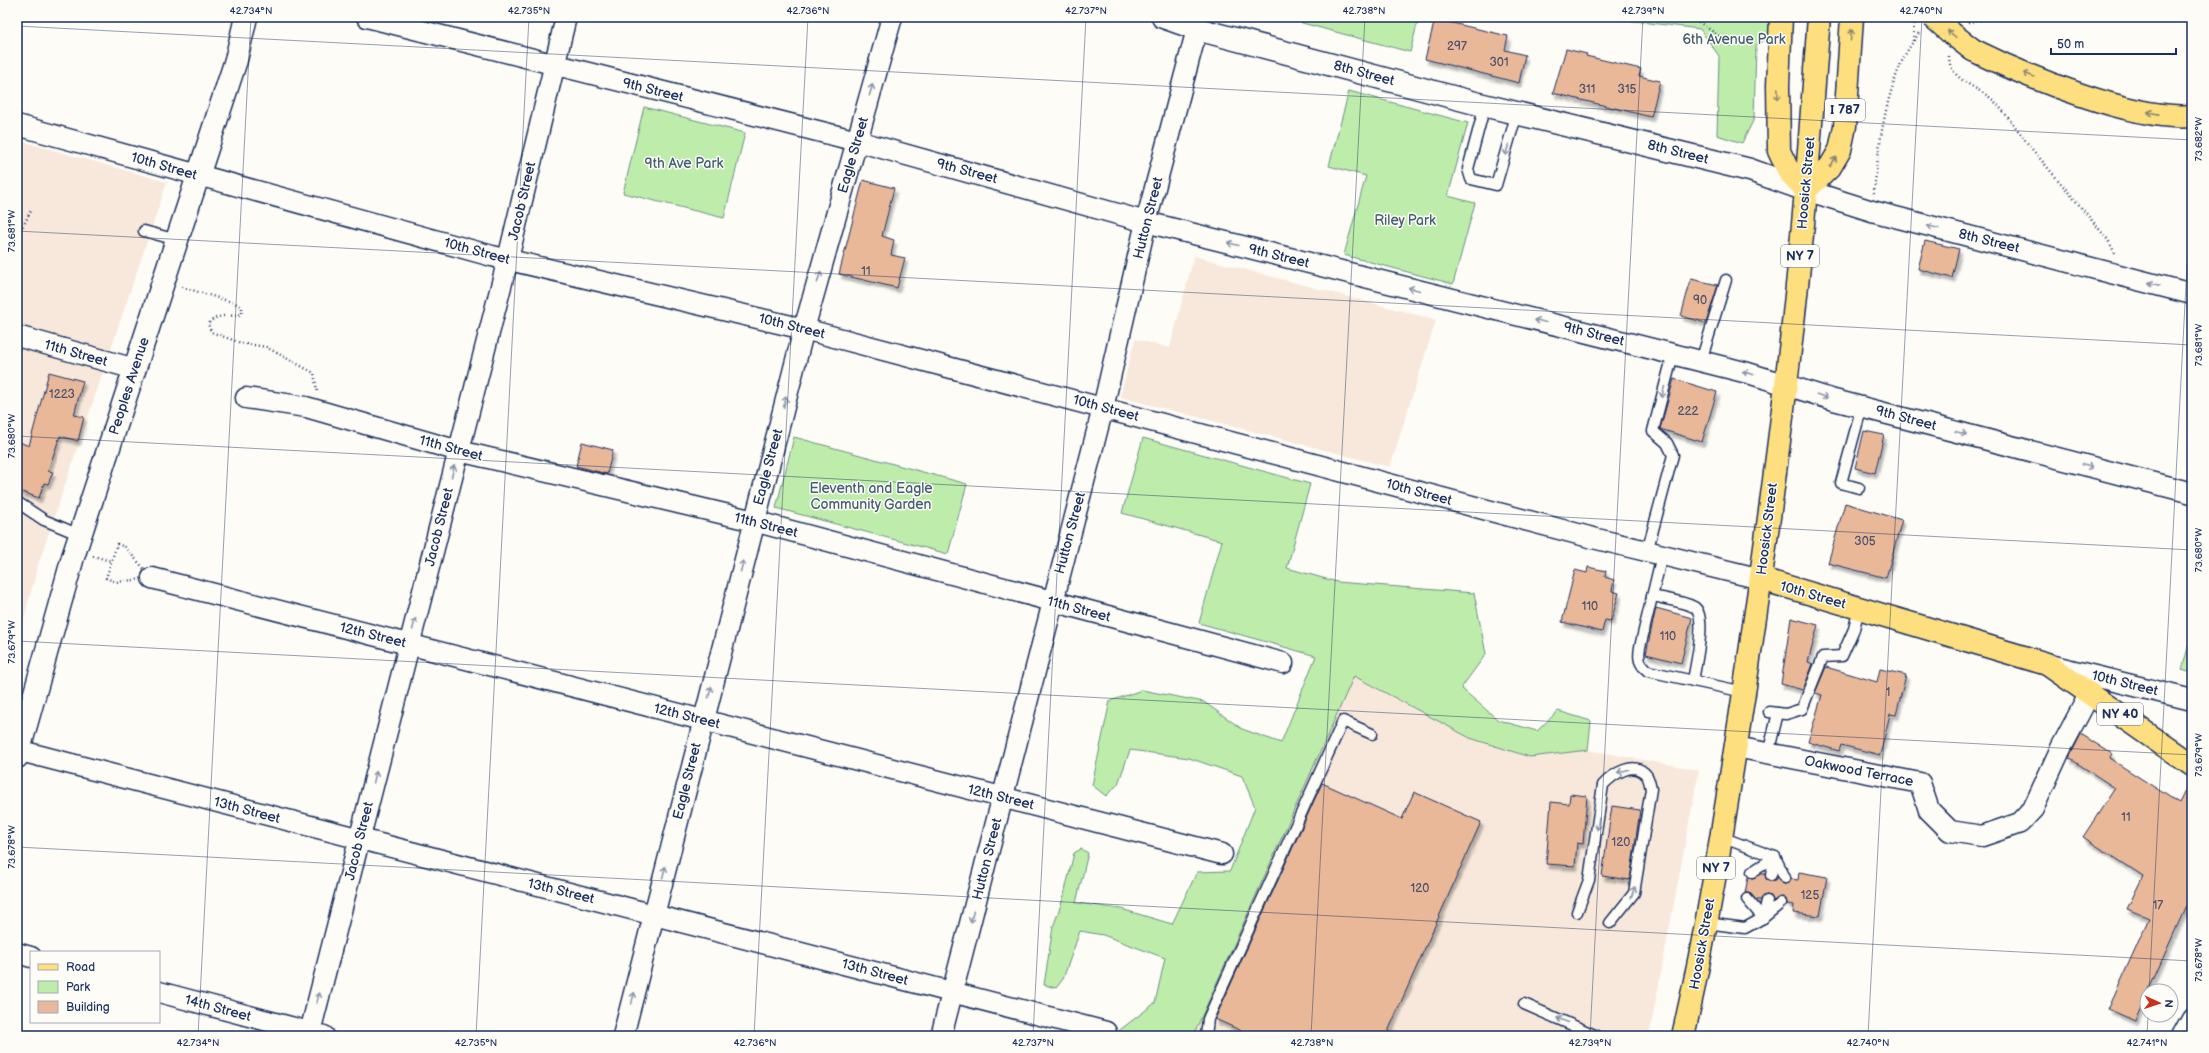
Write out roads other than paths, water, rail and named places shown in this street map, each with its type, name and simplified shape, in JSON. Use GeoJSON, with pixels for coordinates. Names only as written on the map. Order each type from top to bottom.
{"type":"FeatureCollection","features":[{"type":"Feature","properties":{"kind":"main road"},"geometry":{"type":"LineString","coordinates":[[1781,17],[1778,85],[1779,151],[1789,172],[1806,190]]}},
{"type":"Feature","properties":{"kind":"main road","name":"Hoosick Street"},"geometry":{"type":"LineString","coordinates":[[1683,1036],[1706,923],[1721,837],[1761,579],[1801,249],[1819,17]]}},
{"type":"Feature","properties":{"kind":"main road","name":"I 787"},"geometry":{"type":"LineString","coordinates":[[1806,190],[1830,167],[1840,150],[1845,126],[1852,17]]}},
{"type":"Feature","properties":{"kind":"main road"},"geometry":{"type":"LineString","coordinates":[[1923,22],[1951,33],[1973,50],[2011,69],[2096,99],[2133,109],[2176,117],[2192,116]]}},
{"type":"Feature","properties":{"kind":"main road","name":"10th Street"},"geometry":{"type":"LineString","coordinates":[[1761,579],[2047,664]]}},
{"type":"Feature","properties":{"kind":"main road","name":"NY 40"},"geometry":{"type":"LineString","coordinates":[[2047,664],[2192,765]]}},
{"type":"Feature","properties":{"kind":"street","name":"Peoples Avenue"},"geometry":{"type":"LineString","coordinates":[[18,753],[80,535],[236,60],[246,17]]}},
{"type":"Feature","properties":{"kind":"street","name":"9th Street"},"geometry":{"type":"LineString","coordinates":[[367,17],[554,66],[857,141],[1146,222],[1701,361],[1785,384],[1834,400],[1862,406],[2192,493]]}},
{"type":"Feature","properties":{"kind":"street","name":"Jacob Street"},"geometry":{"type":"LineString","coordinates":[[314,1035],[359,840],[508,260],[566,17]]}},
{"type":"Feature","properties":{"kind":"street","name":"Eagle Street"},"geometry":{"type":"LineString","coordinates":[[623,1036],[702,720],[804,329],[892,17]]}},
{"type":"Feature","properties":{"kind":"street","name":"8th Street"},"geometry":{"type":"LineString","coordinates":[[1162,17],[1197,29],[1485,105],[1750,170],[1872,211],[2192,294]]}},
{"type":"Feature","properties":{"kind":"street","name":"Hutton Street"},"geometry":{"type":"LineString","coordinates":[[941,1036],[1103,408],[1146,222],[1197,29]]}},
{"type":"Feature","properties":{"kind":"street","name":"10th Street"},"geometry":{"type":"LineString","coordinates":[[17,125],[508,260],[804,329],[1655,553],[1761,579]]}},
{"type":"Feature","properties":{"kind":"street","name":"11th Street"},"geometry":{"type":"LineString","coordinates":[[17,336],[135,369]]}},
{"type":"Feature","properties":{"kind":"street","name":"11th Street"},"geometry":{"type":"LineString","coordinates":[[246,398],[320,411],[458,451],[754,521],[1283,663]]}},
{"type":"Feature","properties":{"kind":"street","name":"12th Street"},"geometry":{"type":"LineString","coordinates":[[152,578],[1222,854]]}},
{"type":"Feature","properties":{"kind":"street","name":"10th Street"},"geometry":{"type":"LineString","coordinates":[[2047,664],[2192,700]]}},
{"type":"Feature","properties":{"kind":"street","name":"Oakwood Terrace"},"geometry":{"type":"LineString","coordinates":[[1736,748],[1920,783],[1929,810],[1950,831],[1982,836],[2020,823],[2033,809],[2061,748],[2090,693]]}},
{"type":"Feature","properties":{"kind":"street","name":"13th Street"},"geometry":{"type":"LineString","coordinates":[[18,753],[654,914],[1106,1032]]}},
{"type":"Feature","properties":{"kind":"street"},"geometry":{"type":"LineString","coordinates":[[17,953],[30,957]]}},
{"type":"Feature","properties":{"kind":"street","name":"14th Street"},"geometry":{"type":"LineString","coordinates":[[160,992],[314,1035]]}},
{"type":"Feature","properties":{"kind":"street"},"geometry":{"type":"LineString","coordinates":[[2182,1036],[2192,1018]]}},
{"type":"Feature","properties":{"kind":"lane"},"geometry":{"type":"LineString","coordinates":[[1485,105],[1468,169],[1471,179],[1496,185],[1517,113]]}},
{"type":"Feature","properties":{"kind":"lane"},"geometry":{"type":"LineString","coordinates":[[144,231],[177,240]]}},
{"type":"Feature","properties":{"kind":"lane"},"geometry":{"type":"LineString","coordinates":[[1701,361],[1726,280]]}},
{"type":"Feature","properties":{"kind":"lane"},"geometry":{"type":"LineString","coordinates":[[1673,354],[1653,431],[1666,442],[1673,455],[1655,553],[1652,596],[1639,657],[1641,665],[1648,671],[1744,692]]}},
{"type":"Feature","properties":{"kind":"lane"},"geometry":{"type":"LineString","coordinates":[[1859,488],[1841,483],[1862,406]]}},
{"type":"Feature","properties":{"kind":"lane"},"geometry":{"type":"LineString","coordinates":[[17,502],[44,520],[80,535]]}},
{"type":"Feature","properties":{"kind":"lane"},"geometry":{"type":"LineString","coordinates":[[1652,596],[1695,608],[1700,614],[1701,631],[1693,681]]}},
{"type":"Feature","properties":{"kind":"lane"},"geometry":{"type":"LineString","coordinates":[[1768,754],[1774,712],[1786,714],[1802,709],[1823,657],[1842,656],[1854,629],[1859,608]]}},
{"type":"Feature","properties":{"kind":"lane"},"geometry":{"type":"LineString","coordinates":[[1206,1036],[1208,1019],[1343,721],[1372,734]]}},
{"type":"Feature","properties":{"kind":"lane"},"geometry":{"type":"LineString","coordinates":[[1577,912],[1589,880],[1604,785],[1611,777],[1622,770],[1637,769],[1647,776],[1651,789],[1634,893],[1610,923]]}},
{"type":"Feature","properties":{"kind":"lane"},"geometry":{"type":"LineString","coordinates":[[1721,837],[1775,857],[1785,878]]}},
{"type":"Feature","properties":{"kind":"lane"},"geometry":{"type":"LineString","coordinates":[[1752,872],[1775,857]]}},
{"type":"Feature","properties":{"kind":"lane"},"geometry":{"type":"LineString","coordinates":[[1771,875],[1775,857]]}},
{"type":"Feature","properties":{"kind":"lane"},"geometry":{"type":"LineString","coordinates":[[1747,898],[1763,918]]}},
{"type":"Feature","properties":{"kind":"lane"},"geometry":{"type":"LineString","coordinates":[[1763,918],[1767,901]]}},
{"type":"Feature","properties":{"kind":"lane"},"geometry":{"type":"LineString","coordinates":[[1706,923],[1745,928],[1763,918],[1781,903]]}},
{"type":"Feature","properties":{"kind":"lane"},"geometry":{"type":"LineString","coordinates":[[1524,1004],[1597,1036]]}},
{"type":"Feature","properties":{"kind":"park label","name":"6th Avenue Park"},"geometry":{"type":"Point","coordinates":[1734,39]}},
{"type":"Feature","properties":{"kind":"park label","name":"9th Ave Park"},"geometry":{"type":"Point","coordinates":[684,163]}},
{"type":"Feature","properties":{"kind":"park label","name":"Riley Park"},"geometry":{"type":"Point","coordinates":[1405,220]}},
{"type":"Feature","properties":{"kind":"park label","name":"Eleventh and Eagle Community Garden"},"geometry":{"type":"Point","coordinates":[871,496]}}]}
